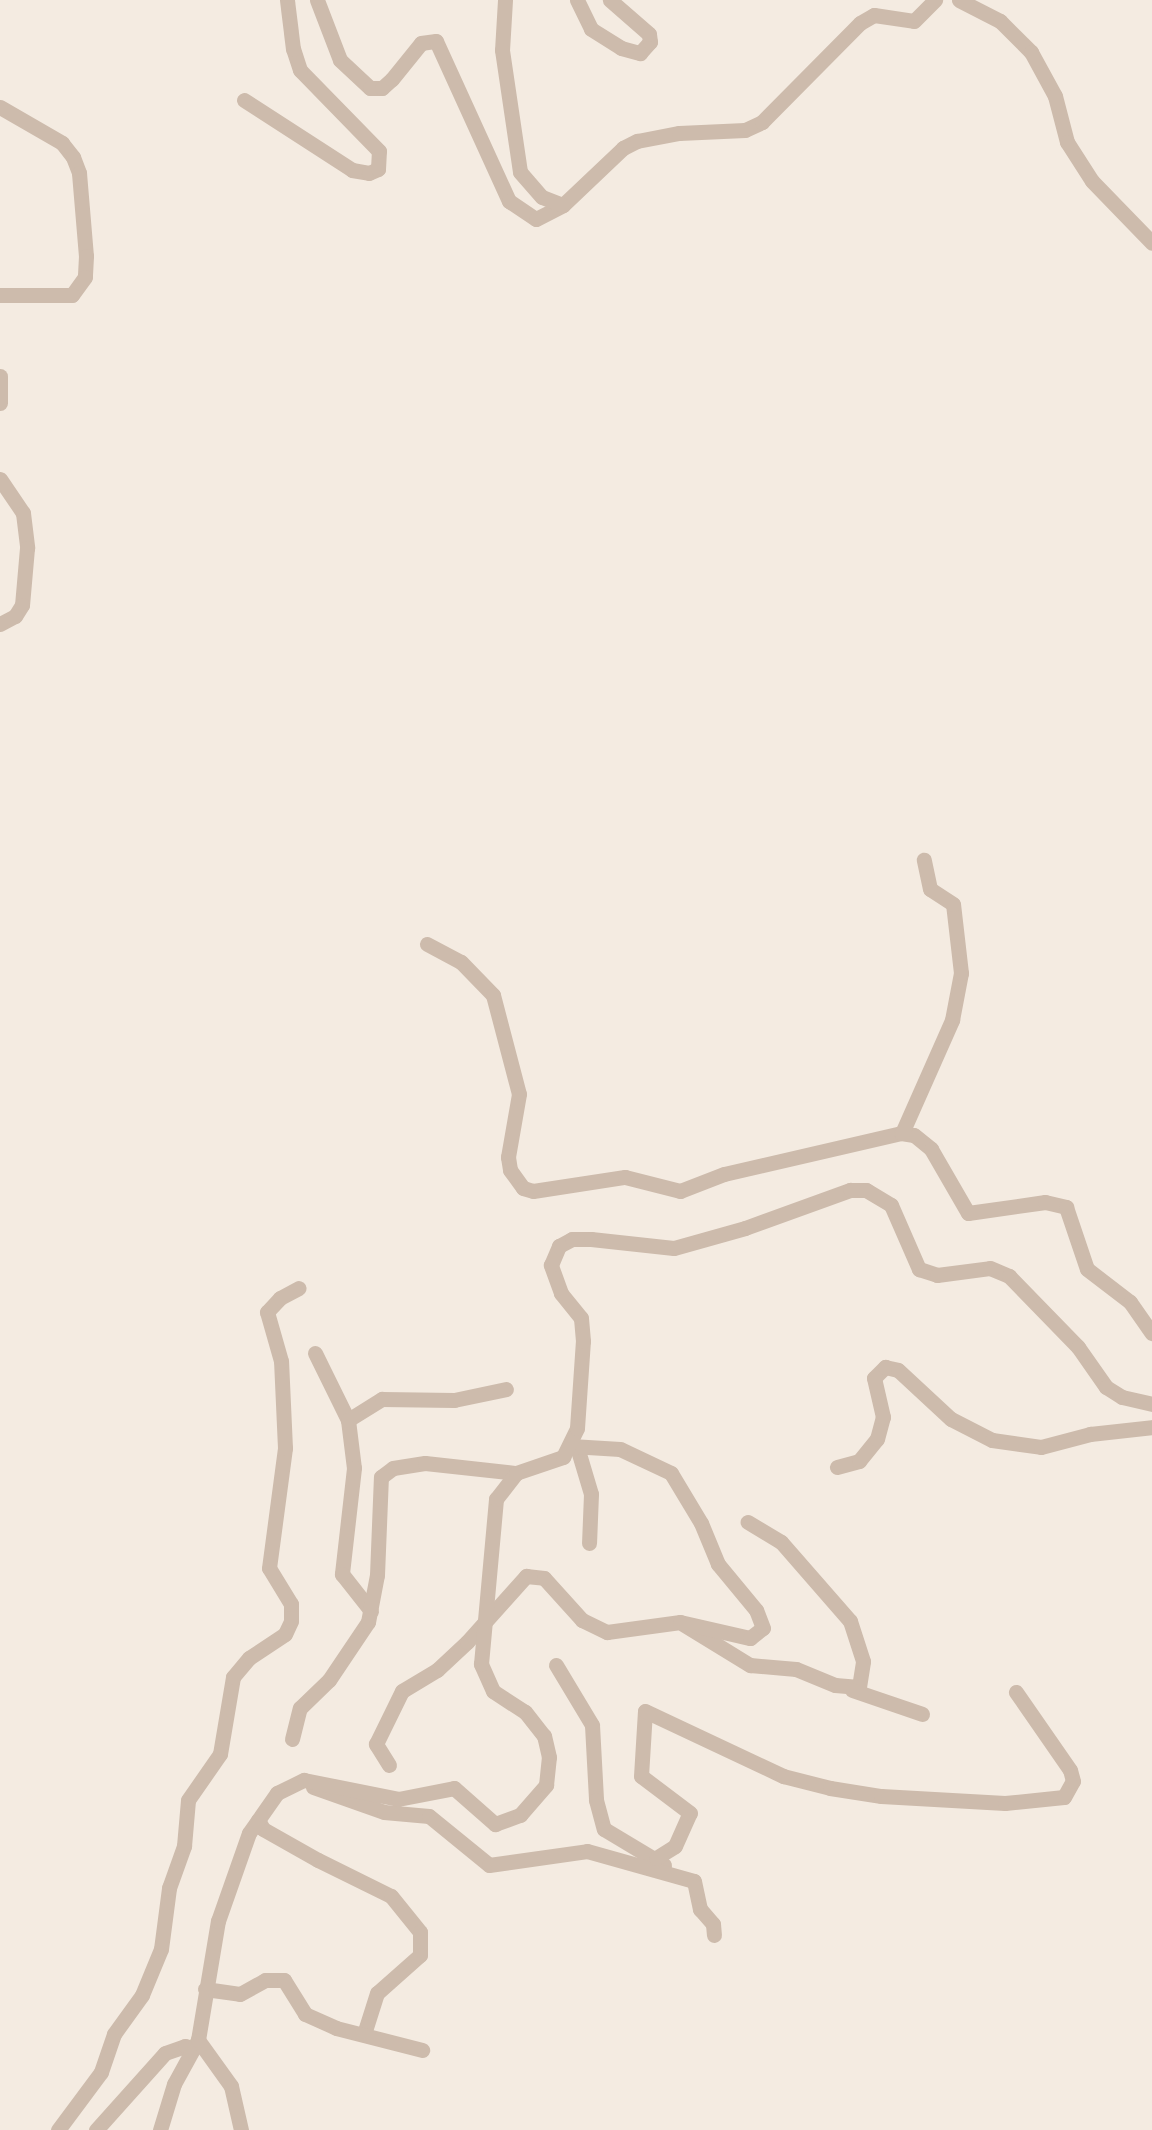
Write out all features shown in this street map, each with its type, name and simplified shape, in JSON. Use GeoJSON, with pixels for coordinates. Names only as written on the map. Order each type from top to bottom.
{"type":"FeatureCollection","features":[{"type":"Feature","properties":{"kind":"street"},"geometry":{"type":"LineString","coordinates":[[244,100],[352,170],[369,173],[378,169],[379,151],[300,70],[292,49],[287,0]]}},
{"type":"Feature","properties":{"kind":"street"},"geometry":{"type":"LineString","coordinates":[[317,0],[340,60],[370,88],[382,88],[421,43],[436,41],[509,201],[537,219],[564,204],[623,148],[637,141],[679,133],[745,130],[762,122],[860,23],[874,15],[914,21],[935,0]]}},
{"type":"Feature","properties":{"kind":"street"},"geometry":{"type":"LineString","coordinates":[[505,0],[501,50],[520,172],[542,197],[564,204]]}},
{"type":"Feature","properties":{"kind":"street"},"geometry":{"type":"LineString","coordinates":[[576,0],[591,28],[621,48],[640,53],[650,42],[649,34],[610,0]]}},
{"type":"Feature","properties":{"kind":"street"},"geometry":{"type":"LineString","coordinates":[[959,0],[1000,21],[1031,52],[1056,96],[1066,142],[1092,181],[1152,243]]}},
{"type":"Feature","properties":{"kind":"street"},"geometry":{"type":"LineString","coordinates":[[0,107],[55,138],[73,157],[80,173],[86,256],[85,277],[72,295],[0,295]]}},
{"type":"Feature","properties":{"kind":"street"},"geometry":{"type":"LineString","coordinates":[[0,376],[0,403]]}},
{"type":"Feature","properties":{"kind":"street"},"geometry":{"type":"LineString","coordinates":[[0,479],[23,513],[27,548],[22,605],[15,616],[0,624]]}},
{"type":"Feature","properties":{"kind":"street"},"geometry":{"type":"LineString","coordinates":[[902,1133],[952,1020],[961,973],[953,904],[930,889],[924,860]]}},
{"type":"Feature","properties":{"kind":"street"},"geometry":{"type":"LineString","coordinates":[[427,944],[460,962],[494,995],[519,1094],[510,1170],[528,1191],[625,1177],[680,1191],[724,1174],[902,1133],[914,1135],[931,1149],[968,1213],[1045,1202],[1066,1206],[1087,1269],[1130,1302],[1152,1333]]}},
{"type":"Feature","properties":{"kind":"street"},"geometry":{"type":"LineString","coordinates":[[589,1543],[591,1494],[574,1446],[583,1389],[581,1318],[561,1293],[551,1265],[559,1246],[572,1239],[674,1248],[850,1190],[866,1190],[891,1205],[919,1269],[937,1275],[990,1268],[1009,1276],[1078,1347],[1106,1387],[1122,1397],[1152,1404]]}},
{"type":"Feature","properties":{"kind":"street"},"geometry":{"type":"LineString","coordinates":[[58,2130],[101,2072],[114,2034],[142,1995],[161,1949],[169,1888],[183,1846],[188,1800],[220,1754],[233,1677],[249,1658],[285,1634],[291,1621],[291,1604],[269,1568],[285,1448],[281,1360],[266,1318],[269,1307],[299,1288]]}},
{"type":"Feature","properties":{"kind":"street"},"geometry":{"type":"LineString","coordinates":[[315,1353],[348,1420],[354,1468],[342,1574],[371,1611]]}},
{"type":"Feature","properties":{"kind":"street"},"geometry":{"type":"LineString","coordinates":[[837,1467],[859,1461],[877,1439],[883,1417],[874,1378],[885,1367],[898,1370],[951,1419],[992,1440],[1041,1447],[1090,1434],[1152,1427]]}},
{"type":"Feature","properties":{"kind":"street"},"geometry":{"type":"LineString","coordinates":[[348,1420],[382,1399],[454,1400],[506,1389]]}},
{"type":"Feature","properties":{"kind":"street"},"geometry":{"type":"LineString","coordinates":[[292,1739],[300,1708],[343,1661],[362,1634],[371,1611],[381,1477],[393,1468],[425,1462],[516,1473],[563,1457],[574,1446],[620,1449],[671,1473],[701,1523],[718,1564],[756,1610],[763,1628],[750,1638],[680,1622],[607,1632],[582,1620],[559,1591],[535,1575],[520,1581],[488,1621],[436,1670],[402,1691],[376,1744],[389,1765]]}},
{"type":"Feature","properties":{"kind":"street"},"geometry":{"type":"LineString","coordinates":[[160,2130],[174,2084],[196,2044],[218,1921],[244,1846],[258,1820],[277,1793],[296,1780],[398,1799],[454,1788],[495,1824],[520,1815],[546,1785],[549,1757],[536,1722],[494,1691],[484,1677],[496,1499],[516,1473]]}},
{"type":"Feature","properties":{"kind":"street"},"geometry":{"type":"LineString","coordinates":[[748,1522],[781,1542],[850,1621],[863,1661],[859,1687],[852,1690]]}},
{"type":"Feature","properties":{"kind":"street"},"geometry":{"type":"LineString","coordinates":[[680,1622],[750,1665],[807,1672],[852,1690],[922,1713]]}},
{"type":"Feature","properties":{"kind":"street"},"geometry":{"type":"LineString","coordinates":[[556,1665],[592,1725],[596,1800],[604,1829],[656,1858],[675,1875]]}},
{"type":"Feature","properties":{"kind":"street"},"geometry":{"type":"LineString","coordinates":[[656,1858],[675,1846],[690,1813],[641,1776],[645,1711],[774,1772],[830,1788],[882,1796],[1005,1803],[1064,1797],[1073,1781],[1070,1770],[1016,1692]]}},
{"type":"Feature","properties":{"kind":"street"},"geometry":{"type":"LineString","coordinates":[[296,1780],[354,1804],[406,1817],[429,1816],[489,1865],[502,1867],[574,1851],[694,1881],[700,1909],[712,1924],[714,1935]]}},
{"type":"Feature","properties":{"kind":"street"},"geometry":{"type":"LineString","coordinates":[[258,1820],[263,1828],[318,1860],[391,1896],[420,1932],[420,1954],[377,1993],[364,2034]]}},
{"type":"Feature","properties":{"kind":"street"},"geometry":{"type":"LineString","coordinates":[[205,1989],[240,1994],[265,1980],[284,1980],[305,2014],[422,2050]]}},
{"type":"Feature","properties":{"kind":"street"},"geometry":{"type":"LineString","coordinates":[[96,2130],[165,2053],[196,2044]]}},
{"type":"Feature","properties":{"kind":"street"},"geometry":{"type":"LineString","coordinates":[[196,2044],[231,2086],[241,2130]]}}]}
